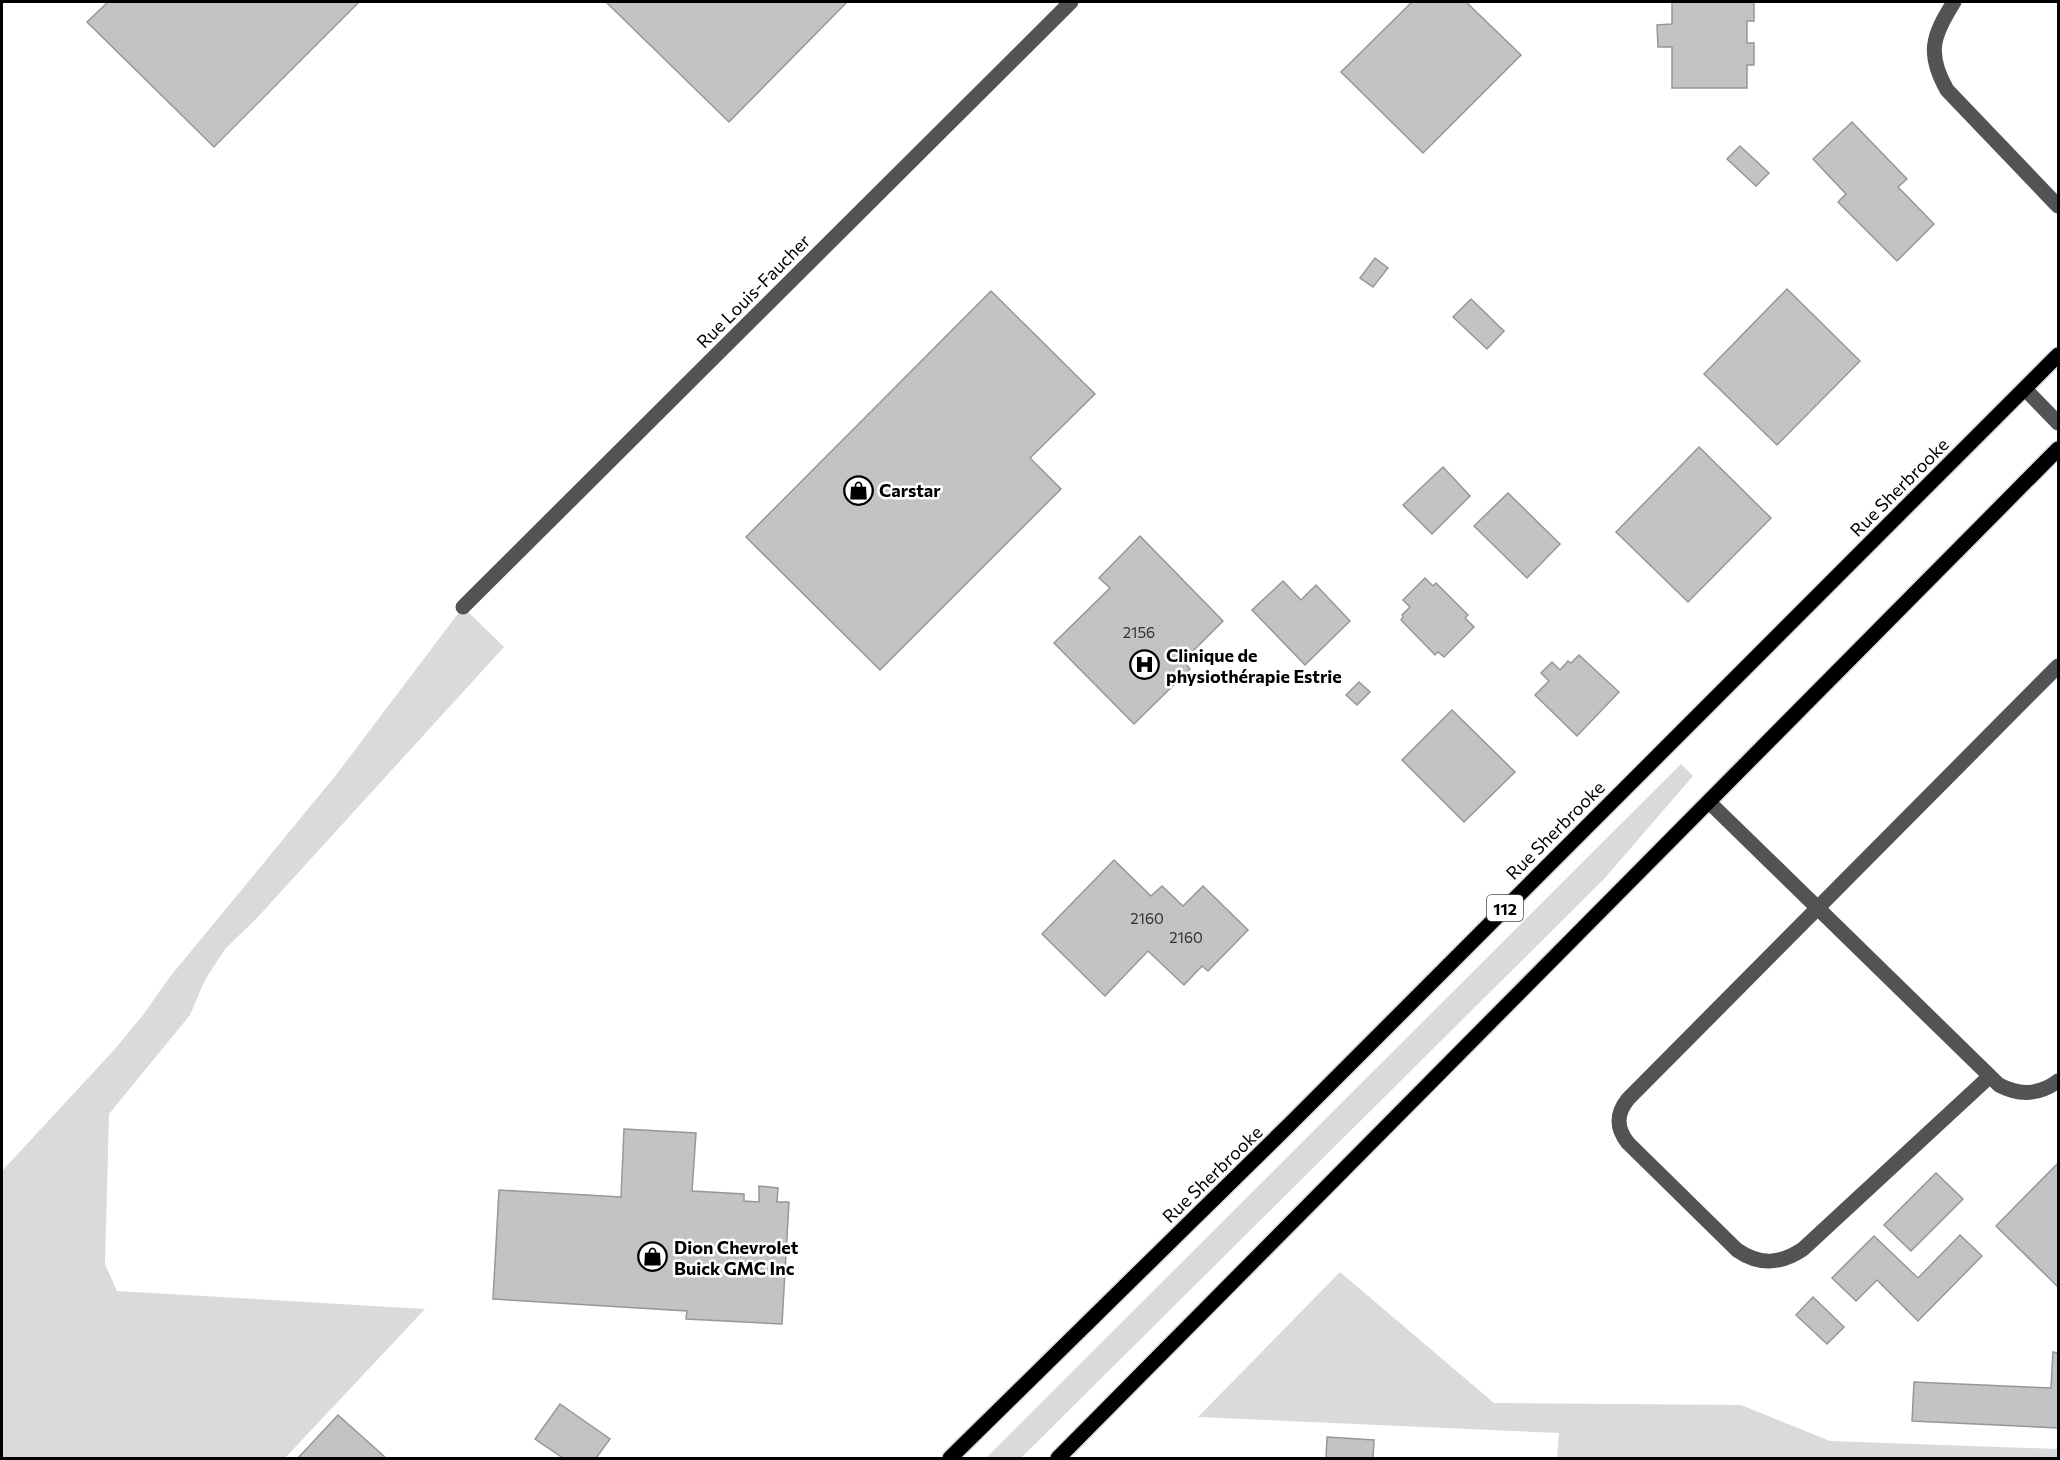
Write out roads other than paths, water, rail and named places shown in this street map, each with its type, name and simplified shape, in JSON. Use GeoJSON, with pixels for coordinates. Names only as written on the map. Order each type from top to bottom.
{"type":"FeatureCollection","features":[{"type":"Feature","properties":{"kind":"main road","name":"Rue Sherbrooke"},"geometry":{"type":"LineString","coordinates":[[950,1458],[1292,1122],[2058,355]]}},
{"type":"Feature","properties":{"kind":"main road"},"geometry":{"type":"LineString","coordinates":[[1058,1458],[1710,803],[2058,448]]}},
{"type":"Feature","properties":{"kind":"street","name":"Rue Louis-Faucher"},"geometry":{"type":"LineString","coordinates":[[463,607],[1071,2]]}},
{"type":"Feature","properties":{"kind":"street"},"geometry":{"type":"LineString","coordinates":[[1954,2],[1939,27],[1935,42],[1935,59],[1939,76],[1947,90],[2058,206]]}},
{"type":"Feature","properties":{"kind":"street"},"geometry":{"type":"LineString","coordinates":[[2025,389],[2058,423]]}},
{"type":"Feature","properties":{"kind":"street"},"geometry":{"type":"LineString","coordinates":[[1989,1077],[1803,1249],[1793,1256],[1770,1262],[1747,1257],[1737,1250],[1628,1143],[1619,1126],[1622,1107],[1628,1099],[2058,666]]}},
{"type":"Feature","properties":{"kind":"street"},"geometry":{"type":"LineString","coordinates":[[1710,803],[1989,1077],[2005,1089],[2024,1094],[2049,1088],[2058,1081]]}},
{"type":"Feature","properties":{"kind":"place","name":"Carstar"},"geometry":{"type":"Point","coordinates":[858,490]}},
{"type":"Feature","properties":{"kind":"place","name":"Clinique de physiothérapie Estrie"},"geometry":{"type":"Point","coordinates":[1145,665]}},
{"type":"Feature","properties":{"kind":"place","name":"Dion Chevrolet Buick GMC Inc"},"geometry":{"type":"Point","coordinates":[653,1257]}}]}
